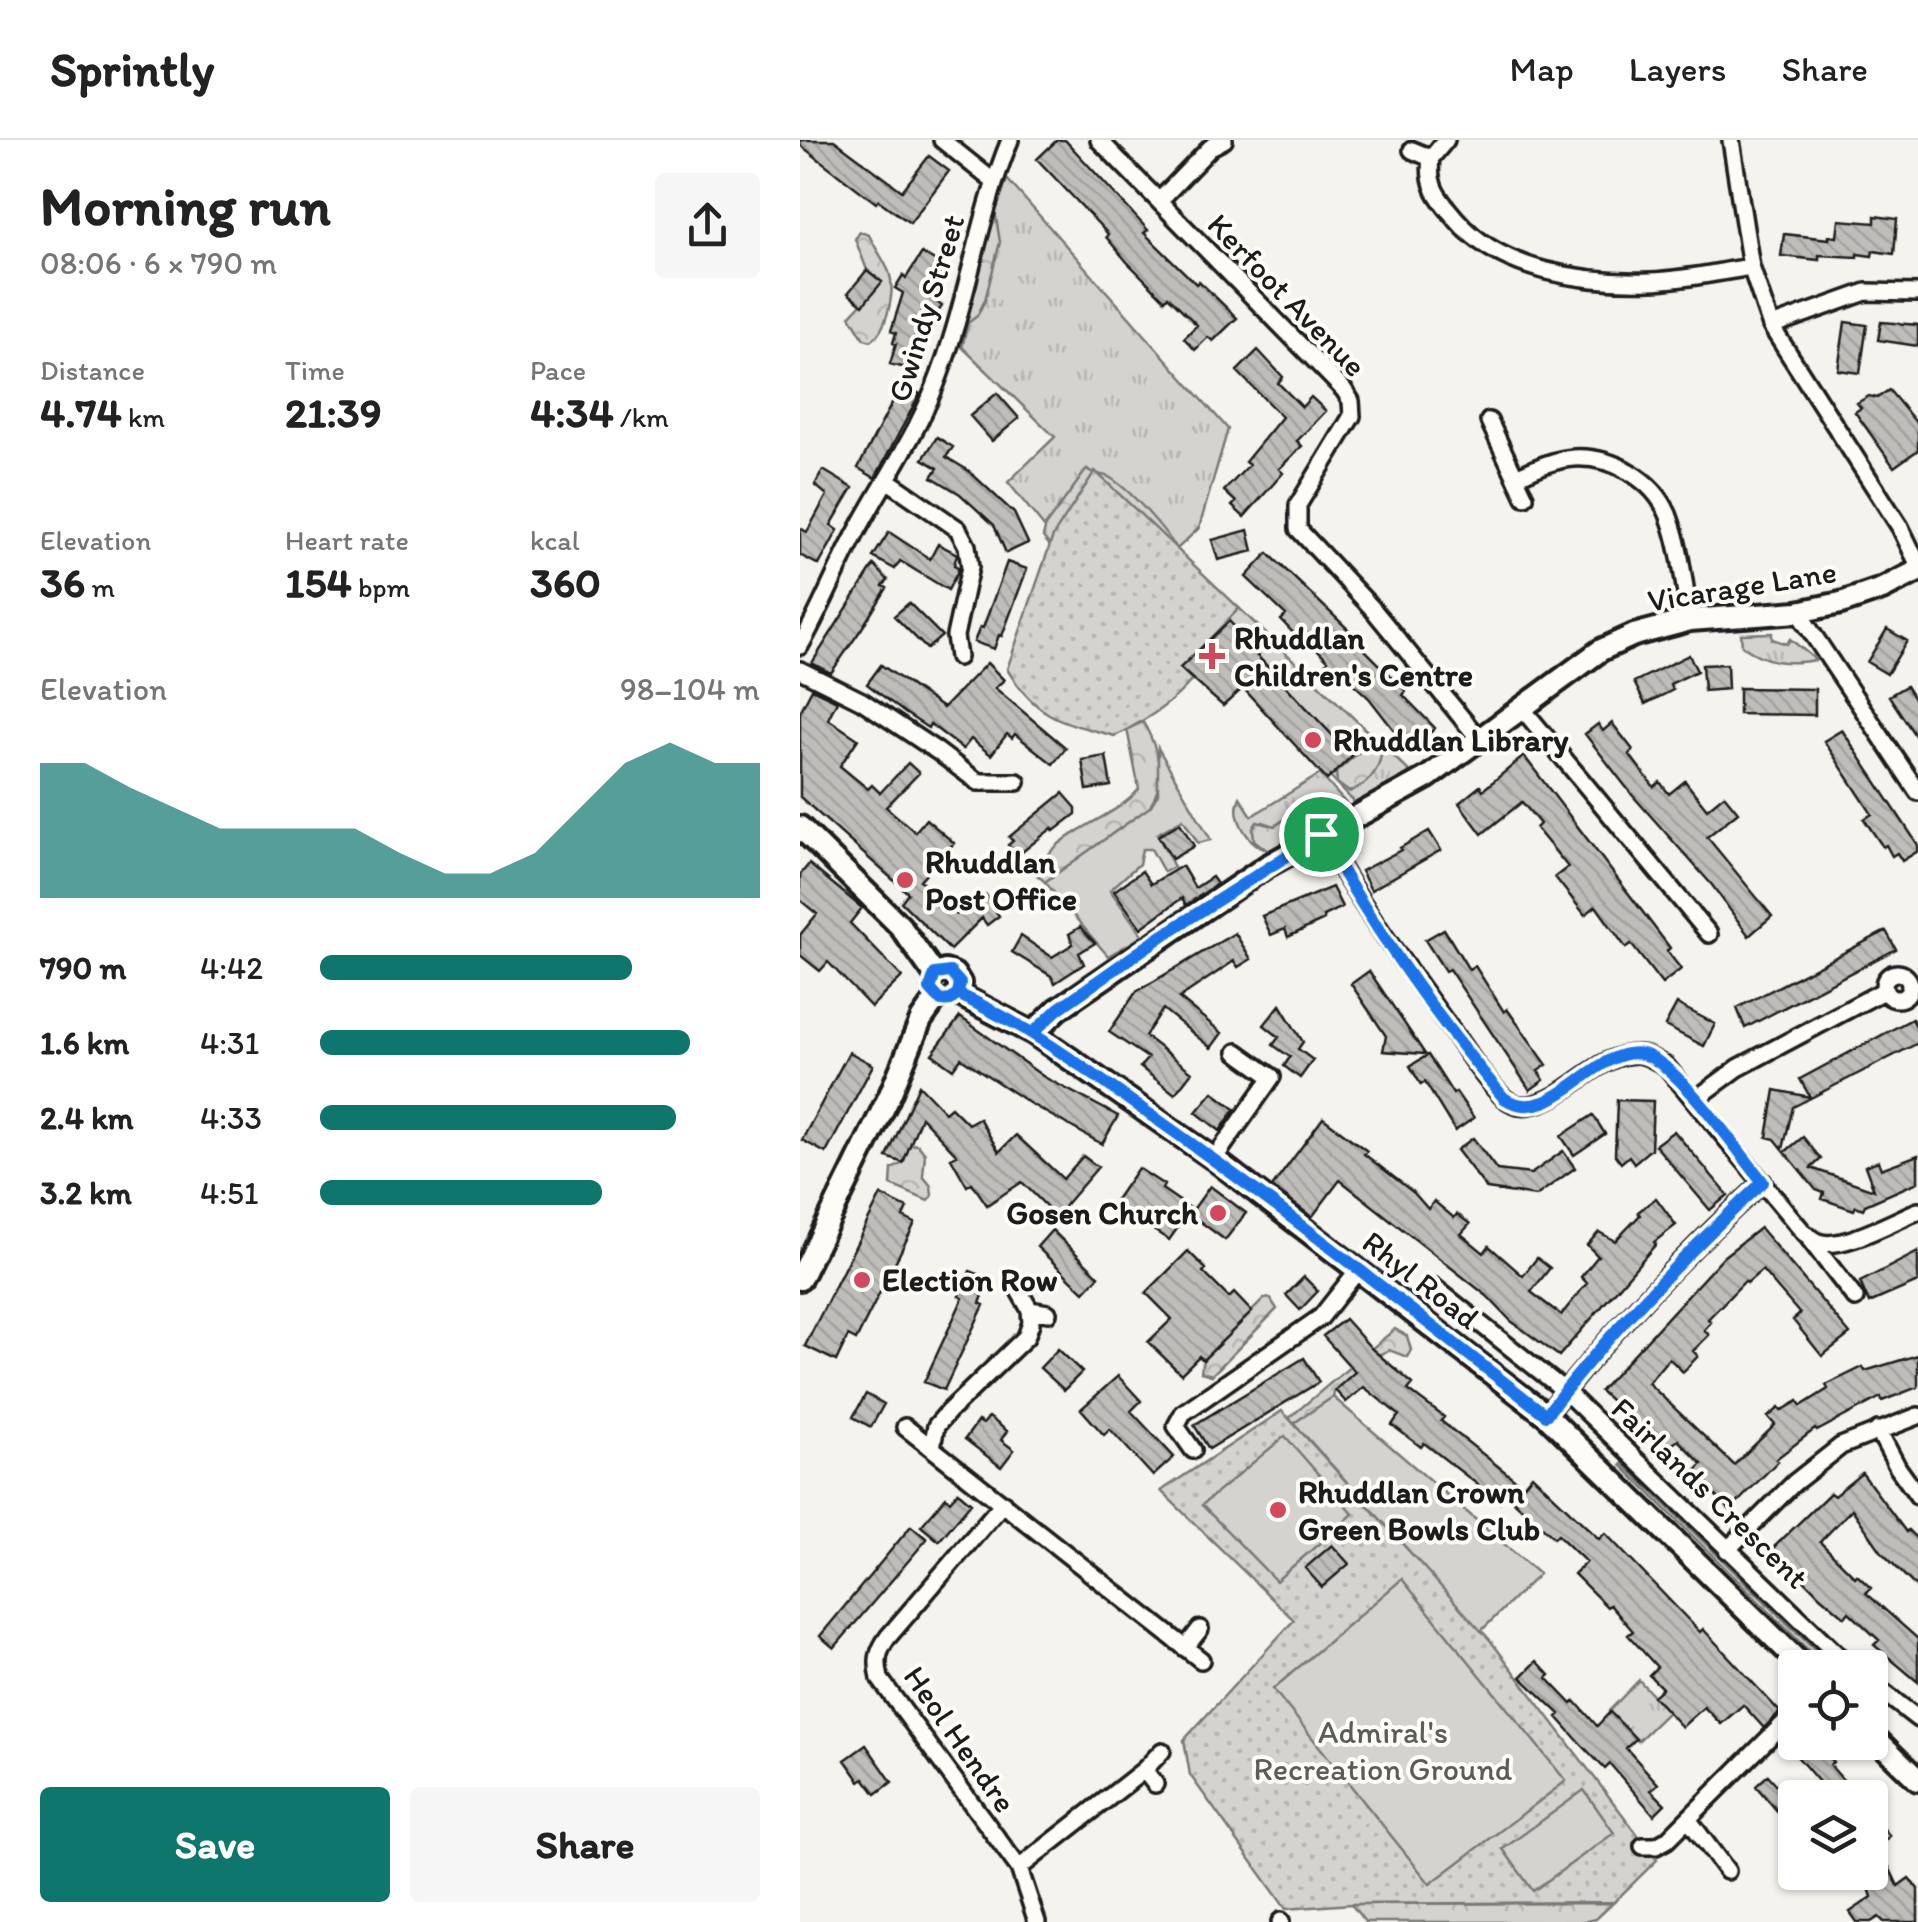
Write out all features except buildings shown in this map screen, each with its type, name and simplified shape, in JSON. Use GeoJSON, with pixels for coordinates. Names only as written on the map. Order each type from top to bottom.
{"type":"FeatureCollection","features":[{"type":"Feature","properties":{"kind":"street"},"geometry":{"type":"LineString","coordinates":[[942,140],[994,181]]}},
{"type":"Feature","properties":{"kind":"street","name":"Gwindy Street"},"geometry":{"type":"LineString","coordinates":[[800,646],[935,387],[994,181],[1010,140]]}},
{"type":"Feature","properties":{"kind":"street","name":"Kerfoot Avenue"},"geometry":{"type":"LineString","coordinates":[[1098,140],[1351,401],[1352,416],[1298,504],[1298,529],[1371,607],[1479,739]]}},
{"type":"Feature","properties":{"kind":"street"},"geometry":{"type":"LineString","coordinates":[[1159,201],[1211,147],[1224,140]]}},
{"type":"Feature","properties":{"kind":"street"},"geometry":{"type":"LineString","coordinates":[[1446,140],[1431,158],[1434,194],[1480,242],[1504,258],[1621,280],[1654,281],[1751,267]]}},
{"type":"Feature","properties":{"kind":"street"},"geometry":{"type":"LineString","coordinates":[[1731,140],[1751,267],[1770,326],[1900,527],[1918,568]]}},
{"type":"Feature","properties":{"kind":"street"},"geometry":{"type":"LineString","coordinates":[[1412,150],[1431,158]]}},
{"type":"Feature","properties":{"kind":"street"},"geometry":{"type":"LineString","coordinates":[[1770,326],[1866,292],[1918,293]]}},
{"type":"Feature","properties":{"kind":"street"},"geometry":{"type":"LineString","coordinates":[[1489,422],[1525,497]]}},
{"type":"Feature","properties":{"kind":"street"},"geometry":{"type":"LineString","coordinates":[[1516,477],[1572,458],[1600,459],[1628,471],[1653,490],[1667,512],[1676,541],[1690,620]]}},
{"type":"Feature","properties":{"kind":"street"},"geometry":{"type":"LineString","coordinates":[[887,480],[958,530],[967,546],[970,567],[954,636],[958,657]]}},
{"type":"Feature","properties":{"kind":"street","name":"Vicarage Lane"},"geometry":{"type":"LineString","coordinates":[[1033,1033],[1058,1009],[1162,936],[1321,834],[1428,777],[1601,650],[1634,635],[1690,620],[1798,612],[1882,589],[1918,568]]}},
{"type":"Feature","properties":{"kind":"street"},"geometry":{"type":"LineString","coordinates":[[1798,612],[1918,792]]}},
{"type":"Feature","properties":{"kind":"street"},"geometry":{"type":"LineString","coordinates":[[800,670],[862,701],[978,782],[1017,782]]}},
{"type":"Feature","properties":{"kind":"street"},"geometry":{"type":"LineString","coordinates":[[1521,707],[1708,934]]}},
{"type":"Feature","properties":{"kind":"street"},"geometry":{"type":"LineString","coordinates":[[800,827],[900,926],[935,974]]}},
{"type":"Feature","properties":{"kind":"street"},"geometry":{"type":"LineString","coordinates":[[1321,834],[1385,938],[1504,1098],[1517,1106],[1532,1105],[1551,1098],[1618,1056],[1642,1054],[1666,1066],[1789,1212],[1855,1298]]}},
{"type":"Feature","properties":{"kind":"street"},"geometry":{"type":"LineString","coordinates":[[1696,1099],[1738,1068],[1886,990],[1885,982],[1894,973],[1914,976]]}},
{"type":"Feature","properties":{"kind":"street"},"geometry":{"type":"LineString","coordinates":[[935,974],[954,974],[960,983],[958,994],[946,1002],[936,999],[930,989],[935,974]]}},
{"type":"Feature","properties":{"kind":"street","name":"Rhyl Road"},"geometry":{"type":"LineString","coordinates":[[958,994],[1033,1033],[1214,1159],[1546,1415],[1787,1650]]}},
{"type":"Feature","properties":{"kind":"street"},"geometry":{"type":"LineString","coordinates":[[800,1280],[889,1097],[921,1020],[936,999]]}},
{"type":"Feature","properties":{"kind":"street"},"geometry":{"type":"LineString","coordinates":[[1214,1159],[1272,1078],[1237,1052]]}},
{"type":"Feature","properties":{"kind":"street"},"geometry":{"type":"LineString","coordinates":[[1546,1415],[1633,1308],[1763,1182]]}},
{"type":"Feature","properties":{"kind":"street"},"geometry":{"type":"LineString","coordinates":[[1804,1233],[1818,1242],[1834,1244],[1918,1211]]}},
{"type":"Feature","properties":{"kind":"street"},"geometry":{"type":"LineString","coordinates":[[1193,1450],[1176,1426],[1183,1413],[1321,1316],[1358,1270]]}},
{"type":"Feature","properties":{"kind":"street"},"geometry":{"type":"LineString","coordinates":[[932,1447],[936,1426],[1026,1337],[1030,1310],[1014,1282]]}},
{"type":"Feature","properties":{"kind":"street","name":"Fairlands Crescent"},"geometry":{"type":"LineString","coordinates":[[1434,1287],[1565,1391],[1832,1650]]}},
{"type":"Feature","properties":{"kind":"street"},"geometry":{"type":"LineString","coordinates":[[1030,1310],[1048,1312]]}},
{"type":"Feature","properties":{"kind":"street"},"geometry":{"type":"LineString","coordinates":[[1727,1550],[1841,1446],[1918,1416]]}},
{"type":"Feature","properties":{"kind":"street"},"geometry":{"type":"LineString","coordinates":[[905,1427],[1201,1660]]}},
{"type":"Feature","properties":{"kind":"street"},"geometry":{"type":"LineString","coordinates":[[1878,1430],[1918,1496]]}},
{"type":"Feature","properties":{"kind":"street","name":"Heol Hendre"},"geometry":{"type":"LineString","coordinates":[[1003,1504],[888,1637],[878,1650],[877,1664],[880,1679],[1018,1868],[1037,1922]]}},
{"type":"Feature","properties":{"kind":"street"},"geometry":{"type":"LineString","coordinates":[[1186,1648],[1200,1629]]}},
{"type":"Feature","properties":{"kind":"street"},"geometry":{"type":"LineString","coordinates":[[1888,1696],[1918,1719]]}},
{"type":"Feature","properties":{"kind":"street"},"geometry":{"type":"LineString","coordinates":[[1644,1846],[1656,1846],[1667,1840],[1778,1729]]}},
{"type":"Feature","properties":{"kind":"street"},"geometry":{"type":"LineString","coordinates":[[1888,1750],[1918,1780]]}},
{"type":"Feature","properties":{"kind":"street"},"geometry":{"type":"LineString","coordinates":[[1018,1868],[1144,1770],[1162,1751]]}},
{"type":"Feature","properties":{"kind":"street"},"geometry":{"type":"LineString","coordinates":[[1144,1770],[1156,1784]]}},
{"type":"Feature","properties":{"kind":"street"},"geometry":{"type":"LineString","coordinates":[[1688,1819],[1727,1871]]}},
{"type":"Feature","properties":{"kind":"green space"},"geometry":{"type":"Polygon","coordinates":[[[1007,179],[1228,429],[1199,528],[1177,549],[1096,472],[1087,469],[1045,528],[1008,482],[1055,437],[962,347],[987,236],[1007,179]]]}},
{"type":"Feature","properties":{"kind":"green space"},"geometry":{"type":"Polygon","coordinates":[[[995,211],[1000,242],[985,300],[977,316],[968,323],[962,347],[967,296],[995,211]]]}},
{"type":"Feature","properties":{"kind":"green space"},"geometry":{"type":"Polygon","coordinates":[[[860,232],[869,235],[891,280],[886,319],[871,341],[864,339],[850,316],[881,282],[867,270],[855,239],[860,232]]]}},
{"type":"Feature","properties":{"kind":"green space"},"geometry":{"type":"Polygon","coordinates":[[[1087,469],[1109,477],[1127,491],[1177,549],[1051,547],[1043,537],[1046,525],[1087,469]]]}},
{"type":"Feature","properties":{"kind":"green space"},"geometry":{"type":"Polygon","coordinates":[[[1095,471],[1239,608],[1181,669],[1192,680],[1184,689],[1156,712],[1115,736],[1053,716],[1029,699],[1007,669],[1053,536],[1095,471]]]}},
{"type":"Feature","properties":{"kind":"green space"},"geometry":{"type":"Polygon","coordinates":[[[1239,608],[1412,774],[1356,804],[1330,777],[1352,756],[1251,649],[1222,664],[1247,641],[1228,620],[1239,608]]]}},
{"type":"Feature","properties":{"kind":"green space"},"geometry":{"type":"Polygon","coordinates":[[[1772,633],[1772,639],[1787,644],[1790,639],[1816,660],[1777,661],[1742,646],[1741,634],[1772,633]]]}},
{"type":"Feature","properties":{"kind":"green space"},"geometry":{"type":"Polygon","coordinates":[[[1143,722],[1153,742],[1159,775],[1150,807],[1045,882],[1037,875],[1054,848],[1139,789],[1127,729],[1143,722]]]}},
{"type":"Feature","properties":{"kind":"green space"},"geometry":{"type":"Polygon","coordinates":[[[1366,746],[1375,747],[1381,755],[1377,768],[1361,786],[1349,792],[1337,783],[1336,772],[1366,746]]]}},
{"type":"Feature","properties":{"kind":"green space"},"geometry":{"type":"Polygon","coordinates":[[[1158,748],[1211,840],[1198,843],[1183,819],[1157,834],[1174,867],[1164,872],[1151,849],[1142,849],[1139,864],[1110,890],[1143,936],[1108,956],[1045,882],[1150,807],[1158,794],[1158,748]]]}},
{"type":"Feature","properties":{"kind":"green space"},"geometry":{"type":"Polygon","coordinates":[[[1320,774],[1348,806],[1332,815],[1332,805],[1297,811],[1275,826],[1263,822],[1254,839],[1264,849],[1251,840],[1237,812],[1240,797],[1252,816],[1320,774]]]}},
{"type":"Feature","properties":{"kind":"green space"},"geometry":{"type":"Polygon","coordinates":[[[1327,798],[1332,815],[1268,851],[1254,840],[1257,822],[1275,826],[1327,798]]]}},
{"type":"Feature","properties":{"kind":"green space"},"geometry":{"type":"Polygon","coordinates":[[[910,1144],[918,1145],[925,1154],[923,1176],[931,1186],[932,1196],[928,1201],[891,1185],[892,1169],[903,1163],[910,1144]]]}},
{"type":"Feature","properties":{"kind":"green space"},"geometry":{"type":"Polygon","coordinates":[[[1270,1298],[1277,1309],[1212,1375],[1201,1372],[1203,1360],[1264,1299],[1270,1298]]]}},
{"type":"Feature","properties":{"kind":"green space"},"geometry":{"type":"Polygon","coordinates":[[[1395,1329],[1407,1336],[1411,1350],[1407,1357],[1389,1350],[1376,1356],[1335,1390],[1333,1397],[1294,1423],[1289,1418],[1395,1329]]]}},
{"type":"Feature","properties":{"kind":"green space"},"geometry":{"type":"Polygon","coordinates":[[[1333,1397],[1539,1574],[1481,1631],[1294,1423],[1333,1397]]]}},
{"type":"Feature","properties":{"kind":"green space","name":"Admiral's Recreation Ground"},"geometry":{"type":"Polygon","coordinates":[[[1282,1411],[1490,1640],[1657,1860],[1614,1902],[1351,1904],[1286,1909],[1190,1775],[1184,1740],[1294,1620],[1161,1491],[1282,1411]]]}},
{"type":"Feature","properties":{"kind":"green space","name":"Rhuddlan Crown Green Bowls Club"},"geometry":{"type":"Polygon","coordinates":[[[1285,1436],[1353,1514],[1276,1581],[1202,1505],[1285,1436]]]}},
{"type":"Feature","properties":{"kind":"green space"},"geometry":{"type":"Polygon","coordinates":[[[1623,1463],[1816,1650],[1808,1650],[1623,1463]]]}},
{"type":"Feature","properties":{"kind":"green space"},"geometry":{"type":"Polygon","coordinates":[[[1402,1579],[1566,1781],[1430,1884],[1273,1689],[1402,1579]]]}},
{"type":"Feature","properties":{"kind":"green space"},"geometry":{"type":"Polygon","coordinates":[[[1639,1680],[1668,1712],[1638,1741],[1609,1711],[1639,1680]]]}},
{"type":"Feature","properties":{"kind":"green space"},"geometry":{"type":"Polygon","coordinates":[[[1584,1790],[1614,1833],[1533,1891],[1503,1849],[1584,1790]]]}},
{"type":"Feature","properties":{"kind":"green space"},"geometry":{"type":"Polygon","coordinates":[[[1613,1903],[1596,1919],[1583,1922],[1365,1922],[1351,1904],[1613,1903]]]}},
{"type":"Feature","properties":{"kind":"place","name":"Rhuddlan Children's Centre"},"geometry":{"type":"Point","coordinates":[1212,656]}},
{"type":"Feature","properties":{"kind":"place","name":"Rhuddlan Library"},"geometry":{"type":"Point","coordinates":[1313,740]}},
{"type":"Feature","properties":{"kind":"place","name":"Rhuddlan Post Office"},"geometry":{"type":"Point","coordinates":[905,880]}},
{"type":"Feature","properties":{"kind":"place","name":"Gosen Church"},"geometry":{"type":"Point","coordinates":[1218,1213]}},
{"type":"Feature","properties":{"kind":"place","name":"Election Row"},"geometry":{"type":"Point","coordinates":[862,1280]}},
{"type":"Feature","properties":{"kind":"place","name":"Rhuddlan Crown Green Bowls Club"},"geometry":{"type":"Point","coordinates":[1278,1510]}},
{"type":"Feature","properties":{"kind":"route"},"geometry":{"type":"LineString","coordinates":[[1321,834],[1162,936],[1058,1009],[1033,1033],[958,994],[960,983],[950,972],[940,972],[931,978],[932,995],[946,1002],[958,994],[983,1005],[1033,1033],[1299,1222],[1546,1415],[1633,1308],[1763,1182],[1666,1066],[1642,1054],[1618,1056],[1551,1098],[1532,1105],[1517,1106],[1504,1098],[1385,938],[1321,834]]}}]}
